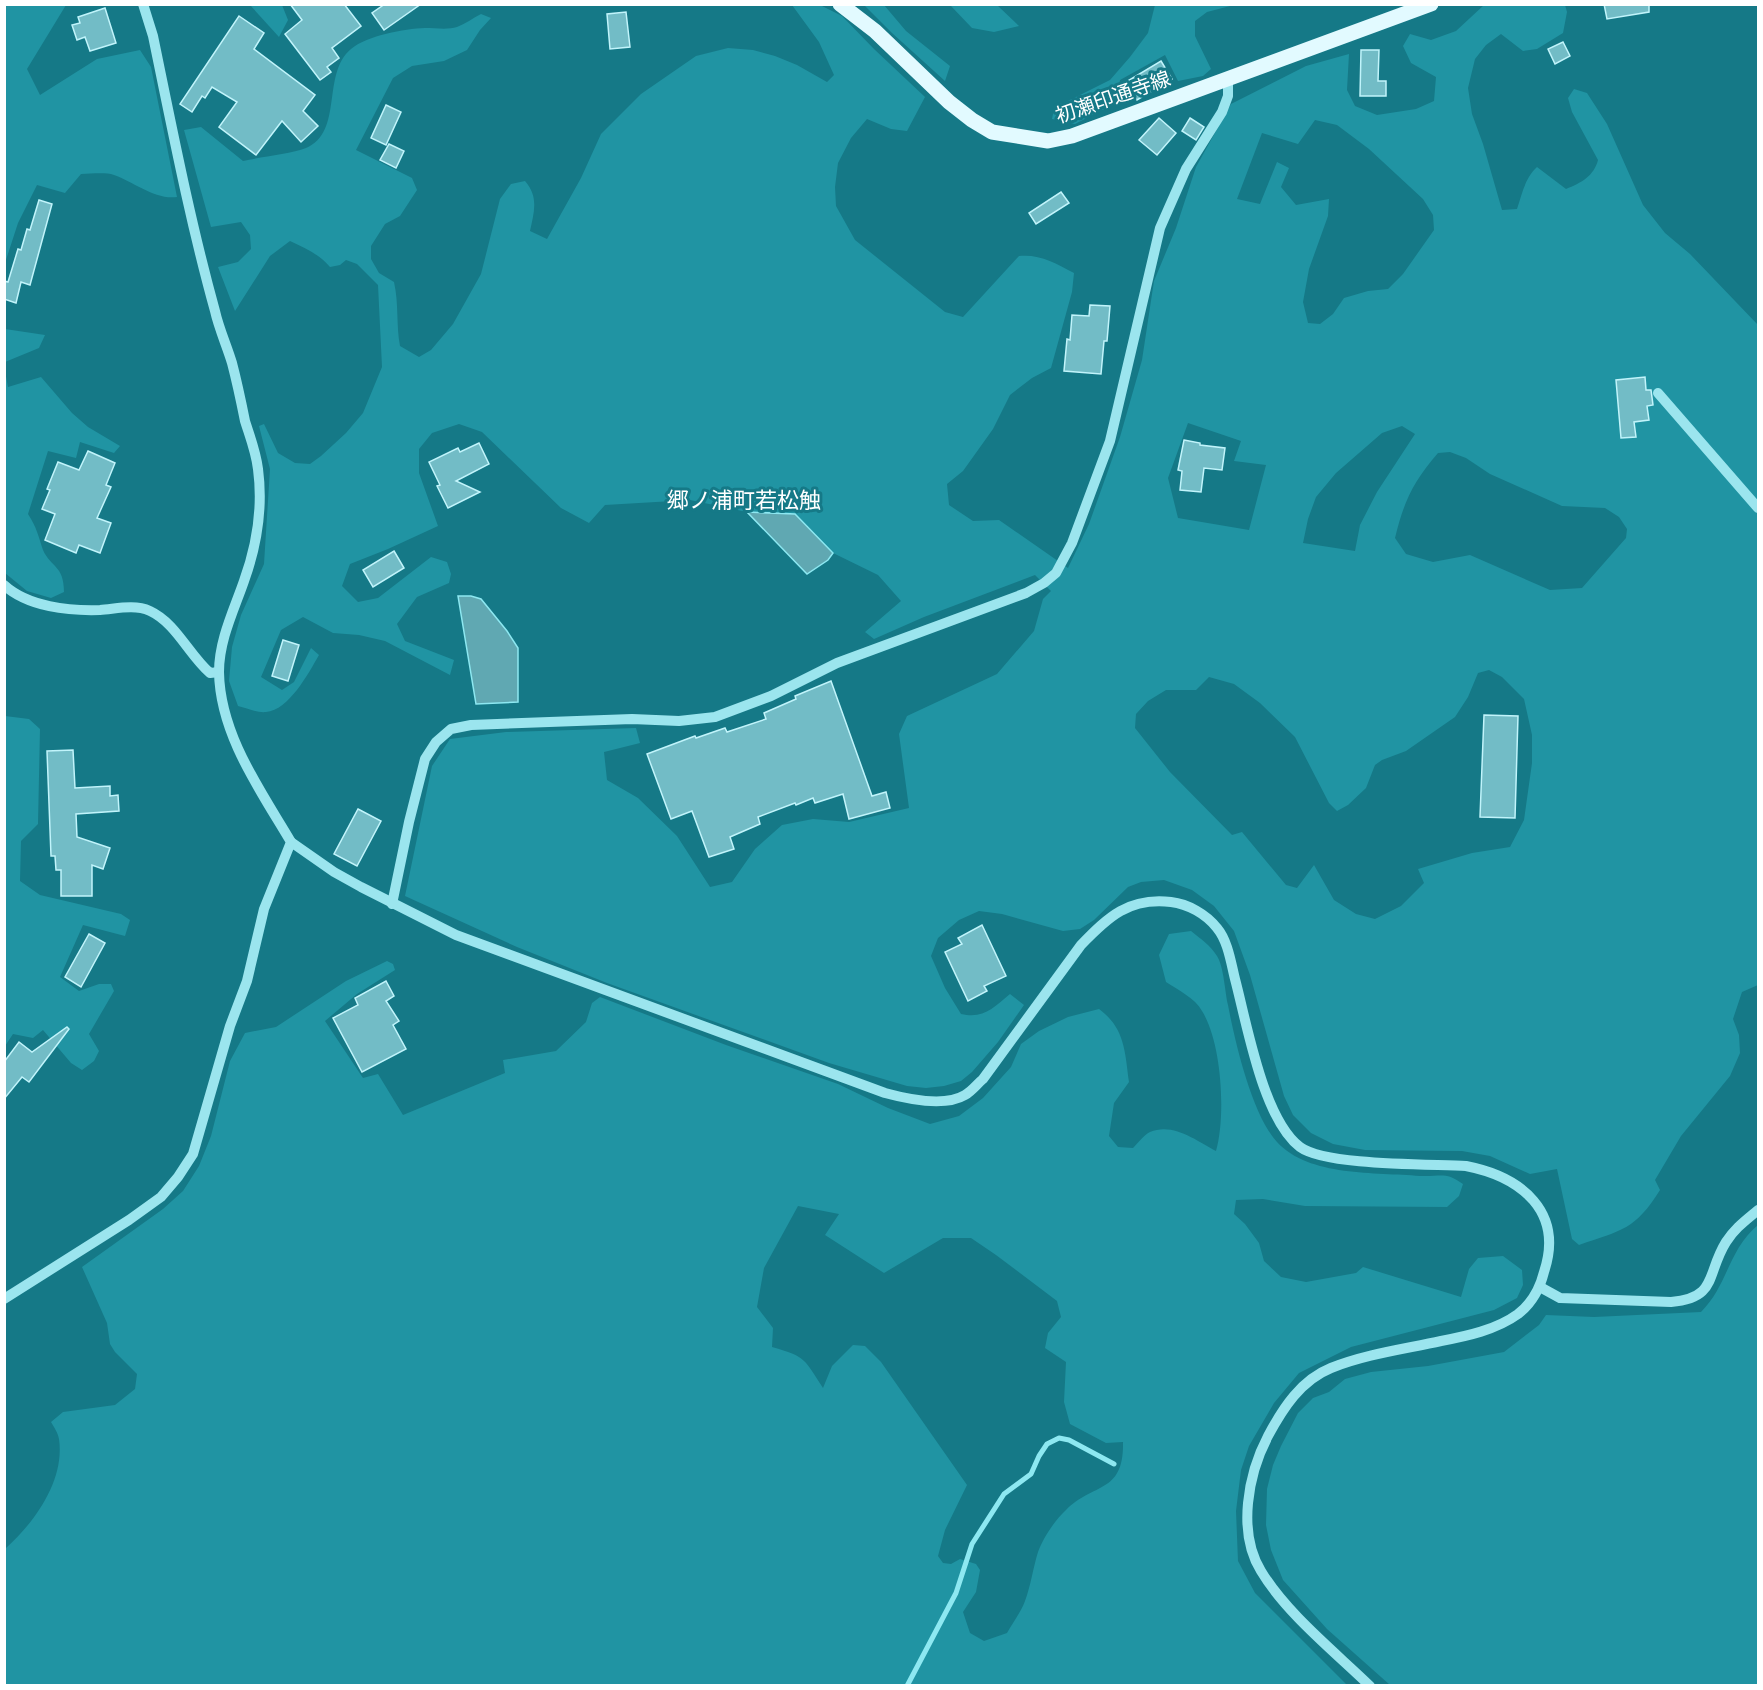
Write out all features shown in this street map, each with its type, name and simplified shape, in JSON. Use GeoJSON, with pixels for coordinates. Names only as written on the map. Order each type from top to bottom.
{"type":"FeatureCollection","features":[{"type":"Feature","properties":{"kind":"main road","name":"初瀬印通寺線"},"geometry":{"type":"LineString","coordinates":[[840,4],[875,31],[949,102],[972,120],[992,132],[1048,141],[1072,136],[1431,4]]}},
{"type":"Feature","properties":{"kind":"street"},"geometry":{"type":"LineString","coordinates":[[143,4],[153,36],[196,238],[215,314],[232,363],[258,469],[260,500],[256,537],[244,581],[227,626],[219,672],[225,711],[233,735],[259,791],[291,842],[334,872],[456,936],[885,1093],[937,1101],[964,1096],[983,1079],[1081,945],[1100,925],[1120,910],[1139,903],[1165,901],[1182,903],[1201,914],[1218,929],[1222,936],[1228,951],[1258,1069],[1276,1117],[1288,1135],[1302,1148],[1331,1159],[1466,1166],[1487,1170],[1513,1182],[1540,1208],[1547,1223],[1550,1238],[1548,1260],[1540,1287],[1519,1313],[1497,1326],[1470,1335],[1369,1356],[1330,1368],[1308,1381],[1284,1408],[1263,1446],[1250,1487],[1247,1517],[1251,1548],[1260,1569],[1294,1612],[1370,1686]]}},
{"type":"Feature","properties":{"kind":"street"},"geometry":{"type":"LineString","coordinates":[[392,904],[425,759],[435,742],[451,729],[471,725],[632,719],[679,721],[715,717],[771,696],[837,663],[1026,593],[1044,584],[1056,573],[1072,543],[1110,441],[1160,228],[1186,168],[1222,112],[1228,96],[1228,78]]}},
{"type":"Feature","properties":{"kind":"street"},"geometry":{"type":"LineString","coordinates":[[1658,393],[1758,508]]}},
{"type":"Feature","properties":{"kind":"street"},"geometry":{"type":"LineString","coordinates":[[4,585],[14,594],[39,603],[71,610],[132,607],[147,610],[166,623],[210,673],[219,672]]}},
{"type":"Feature","properties":{"kind":"street"},"geometry":{"type":"LineString","coordinates":[[4,1299],[129,1221],[161,1197],[193,1154],[230,1026],[248,981],[264,909],[291,842]]}},
{"type":"Feature","properties":{"kind":"street"},"geometry":{"type":"LineString","coordinates":[[1540,1287],[1560,1298],[1687,1301],[1700,1295],[1707,1285],[1724,1245],[1737,1225],[1758,1210]]}},
{"type":"Feature","properties":{"kind":"shaded area"},"geometry":{"type":"Polygon","coordinates":[[[5,4],[66,5],[27,69],[40,95],[97,59],[140,50],[151,67],[177,197],[161,196],[122,178],[106,174],[81,174],[65,193],[37,185],[18,223],[5,263],[5,4]]]}},
{"type":"Feature","properties":{"kind":"shaded area"},"geometry":{"type":"Polygon","coordinates":[[[250,5],[282,5],[288,20],[279,37],[250,5]]]}},
{"type":"Feature","properties":{"kind":"shaded area"},"geometry":{"type":"Polygon","coordinates":[[[792,5],[820,5],[842,16],[925,97],[907,131],[891,129],[867,119],[851,138],[838,163],[835,187],[836,206],[855,240],[945,312],[963,317],[1019,256],[1041,258],[1074,273],[1072,292],[1051,368],[1032,378],[1010,395],[993,429],[963,471],[947,484],[949,505],[973,521],[999,520],[1068,568],[1089,524],[1120,437],[1142,360],[1154,281],[1176,228],[1196,167],[1231,104],[1306,66],[1349,54],[1347,90],[1355,106],[1377,115],[1416,109],[1434,101],[1436,77],[1411,63],[1403,46],[1410,34],[1431,40],[1456,31],[1484,5],[1565,5],[1567,12],[1563,33],[1537,49],[1523,51],[1501,34],[1486,45],[1475,59],[1468,88],[1472,114],[1502,210],[1517,209],[1527,181],[1537,167],[1566,189],[1590,175],[1598,160],[1572,112],[1568,98],[1574,89],[1587,93],[1607,124],[1643,205],[1665,233],[1690,254],[1758,325],[1758,985],[1742,992],[1733,1019],[1739,1035],[1740,1053],[1730,1076],[1681,1136],[1655,1180],[1660,1190],[1635,1221],[1617,1232],[1579,1245],[1572,1239],[1557,1169],[1530,1174],[1490,1156],[1462,1151],[1365,1150],[1333,1144],[1311,1133],[1293,1115],[1284,1096],[1250,975],[1234,931],[1214,906],[1192,890],[1164,880],[1141,882],[1128,887],[1094,920],[1080,929],[1063,931],[1002,914],[979,911],[959,920],[938,938],[931,956],[945,988],[961,1014],[982,1014],[1010,994],[1024,1005],[998,1042],[972,1072],[961,1081],[926,1088],[907,1086],[829,1063],[607,983],[517,947],[405,896],[432,766],[450,739],[506,732],[636,728],[640,743],[604,752],[607,780],[638,798],[677,836],[710,887],[732,882],[755,849],[782,825],[813,819],[849,822],[909,808],[899,734],[907,716],[997,674],[1034,631],[1043,599],[1051,591],[1035,575],[924,617],[874,639],[865,632],[901,601],[878,575],[833,553],[795,514],[747,512],[690,500],[605,505],[589,523],[561,508],[482,432],[459,424],[432,433],[419,449],[419,473],[438,526],[350,564],[342,586],[358,602],[378,598],[431,557],[447,562],[451,574],[449,583],[417,597],[397,624],[405,641],[454,660],[450,675],[385,641],[359,635],[333,633],[303,617],[281,630],[261,677],[282,690],[294,682],[311,648],[319,655],[297,690],[274,710],[259,712],[238,706],[229,681],[232,647],[241,615],[264,564],[270,469],[259,426],[264,424],[278,453],[295,463],[310,464],[346,433],[363,413],[382,367],[378,285],[357,264],[346,260],[340,265],[330,267],[316,255],[290,241],[270,256],[235,311],[218,267],[238,262],[251,249],[250,235],[241,222],[211,227],[184,130],[201,127],[243,161],[306,148],[318,140],[325,129],[342,60],[358,44],[397,31],[453,28],[481,14],[491,18],[467,50],[444,61],[412,66],[393,78],[356,150],[412,178],[417,190],[400,216],[385,224],[371,246],[371,259],[379,273],[394,282],[400,346],[419,357],[431,350],[453,324],[481,274],[500,199],[511,184],[525,181],[529,187],[534,199],[530,231],[547,239],[581,178],[601,134],[641,94],[696,56],[728,48],[753,50],[775,56],[827,82],[834,75],[819,42],[792,5]],[[1315,120],[1298,144],[1262,133],[1237,199],[1260,204],[1277,162],[1289,168],[1281,187],[1296,205],[1329,199],[1328,216],[1309,269],[1303,302],[1308,323],[1320,324],[1333,314],[1344,298],[1368,291],[1388,289],[1403,274],[1434,230],[1433,215],[1423,199],[1369,149],[1337,125],[1315,120]],[[1188,423],[1168,478],[1178,518],[1249,530],[1266,465],[1234,461],[1241,441],[1188,423]],[[1402,426],[1382,433],[1336,473],[1316,497],[1303,543],[1355,551],[1360,525],[1377,492],[1415,434],[1402,426]],[[1450,452],[1438,453],[1410,493],[1395,538],[1406,554],[1433,562],[1470,555],[1550,590],[1582,588],[1626,538],[1627,529],[1619,517],[1605,508],[1562,506],[1490,474],[1466,458],[1450,452]],[[1489,670],[1478,673],[1468,697],[1455,717],[1406,751],[1375,765],[1366,788],[1348,805],[1337,811],[1329,803],[1295,737],[1260,703],[1234,684],[1209,677],[1196,690],[1166,690],[1148,701],[1136,714],[1135,728],[1170,772],[1232,835],[1242,832],[1286,885],[1297,888],[1314,865],[1334,900],[1356,914],[1375,919],[1401,906],[1424,883],[1418,869],[1472,853],[1510,847],[1524,820],[1532,763],[1532,735],[1524,699],[1502,677],[1489,670]]]}},
{"type":"Feature","properties":{"kind":"shaded area"},"geometry":{"type":"Polygon","coordinates":[[[864,5],[884,5],[906,31],[950,66],[945,81],[892,33],[864,5]]]}},
{"type":"Feature","properties":{"kind":"shaded area"},"geometry":{"type":"Polygon","coordinates":[[[950,5],[997,5],[1019,26],[994,32],[972,28],[950,5]]]}},
{"type":"Feature","properties":{"kind":"shaded area"},"geometry":{"type":"Polygon","coordinates":[[[1155,5],[1234,5],[1207,12],[1195,21],[1195,36],[1211,69],[1203,76],[1178,81],[1165,55],[1120,80],[1116,103],[1075,124],[1052,119],[1055,104],[1064,103],[1110,80],[1148,33],[1155,5]]]}},
{"type":"Feature","properties":{"kind":"shaded area"},"geometry":{"type":"Polygon","coordinates":[[[5,329],[45,335],[39,348],[5,362],[5,329]]]}},
{"type":"Feature","properties":{"kind":"shaded area"},"geometry":{"type":"Polygon","coordinates":[[[4,366],[8,387],[41,377],[72,413],[88,427],[120,446],[114,453],[80,442],[76,458],[48,451],[28,514],[46,556],[62,577],[64,592],[51,598],[27,591],[5,573],[4,366]]]}},
{"type":"Feature","properties":{"kind":"shaded area"},"geometry":{"type":"Polygon","coordinates":[[[747,512],[795,514],[833,553],[828,560],[807,574],[747,512]]]}},
{"type":"Feature","properties":{"kind":"shaded area"},"geometry":{"type":"Polygon","coordinates":[[[458,596],[481,599],[518,648],[518,702],[476,704],[458,596]]]}},
{"type":"Feature","properties":{"kind":"shaded area"},"geometry":{"type":"Polygon","coordinates":[[[5,716],[29,719],[40,729],[38,824],[21,841],[20,881],[40,895],[121,914],[130,920],[125,936],[83,925],[60,977],[79,991],[99,984],[111,984],[114,991],[89,1034],[99,1051],[94,1061],[82,1070],[71,1063],[43,1030],[33,1038],[13,1034],[5,1046],[5,716]]]}},
{"type":"Feature","properties":{"kind":"shaded area"},"geometry":{"type":"Polygon","coordinates":[[[1191,931],[1217,956],[1240,1057],[1252,1097],[1268,1130],[1277,1142],[1307,1162],[1325,1167],[1364,1173],[1447,1176],[1463,1184],[1459,1196],[1447,1207],[1305,1206],[1263,1199],[1236,1200],[1234,1214],[1245,1224],[1259,1243],[1264,1261],[1281,1277],[1306,1282],[1356,1273],[1363,1267],[1461,1297],[1469,1269],[1478,1258],[1503,1256],[1522,1270],[1523,1285],[1517,1298],[1494,1310],[1351,1347],[1299,1373],[1274,1403],[1249,1446],[1241,1470],[1236,1511],[1238,1561],[1255,1593],[1347,1685],[5,1685],[5,1549],[27,1527],[52,1485],[60,1455],[58,1437],[51,1422],[63,1412],[115,1405],[135,1389],[137,1374],[110,1344],[107,1323],[82,1267],[163,1209],[183,1191],[199,1166],[211,1136],[230,1061],[245,1033],[276,1027],[346,981],[387,961],[393,964],[395,970],[357,994],[325,1021],[363,1078],[378,1074],[403,1115],[505,1073],[503,1060],[556,1051],[586,1022],[592,1003],[600,997],[726,1045],[838,1084],[888,1108],[930,1124],[959,1116],[983,1098],[1011,1067],[1021,1044],[1039,1031],[1068,1017],[1099,1009],[1108,1016],[1119,1033],[1129,1082],[1114,1103],[1109,1136],[1118,1147],[1133,1148],[1150,1132],[1167,1129],[1193,1138],[1216,1151],[1221,1119],[1221,1100],[1214,1041],[1199,1006],[1166,982],[1159,955],[1169,934],[1191,931]],[[798,1206],[764,1268],[757,1307],[773,1328],[772,1347],[804,1360],[823,1388],[832,1366],[853,1345],[865,1346],[881,1362],[967,1485],[945,1530],[938,1556],[943,1563],[951,1564],[960,1559],[976,1564],[980,1570],[976,1592],[963,1612],[970,1633],[984,1641],[1007,1633],[1025,1601],[1038,1552],[1046,1535],[1066,1510],[1113,1479],[1122,1459],[1123,1442],[1106,1443],[1070,1424],[1064,1402],[1066,1362],[1045,1348],[1048,1333],[1061,1317],[1057,1301],[971,1238],[943,1238],[884,1273],[825,1235],[839,1214],[798,1206]]]}},
{"type":"Feature","properties":{"kind":"shaded area"},"geometry":{"type":"Polygon","coordinates":[[[1758,1225],[1758,1685],[1390,1685],[1327,1629],[1283,1580],[1271,1550],[1266,1525],[1267,1489],[1281,1446],[1298,1413],[1313,1398],[1329,1392],[1345,1379],[1371,1372],[1428,1366],[1504,1352],[1539,1325],[1546,1315],[1594,1317],[1701,1312],[1717,1291],[1740,1245],[1758,1225]]]}},
{"type":"Feature","properties":{"kind":"building"},"geometry":{"type":"Polygon","coordinates":[[[290,4],[344,4],[361,26],[332,48],[339,58],[327,67],[331,72],[320,80],[285,34],[302,20],[290,4]]]}},
{"type":"Feature","properties":{"kind":"building"},"geometry":{"type":"Polygon","coordinates":[[[385,4],[421,4],[384,30],[372,13],[385,4]]]}},
{"type":"Feature","properties":{"kind":"building"},"geometry":{"type":"Polygon","coordinates":[[[1604,4],[1649,4],[1649,12],[1607,19],[1604,4]]]}},
{"type":"Feature","properties":{"kind":"building"},"geometry":{"type":"Polygon","coordinates":[[[105,8],[116,43],[90,51],[85,37],[77,40],[72,25],[80,23],[78,17],[105,8]]]}},
{"type":"Feature","properties":{"kind":"building"},"geometry":{"type":"Polygon","coordinates":[[[626,12],[630,47],[610,49],[607,14],[626,12]]]}},
{"type":"Feature","properties":{"kind":"building"},"geometry":{"type":"Polygon","coordinates":[[[239,16],[264,33],[254,49],[315,95],[303,111],[318,126],[301,142],[282,121],[256,155],[219,127],[237,102],[212,87],[205,98],[202,96],[192,112],[180,104],[239,16]]]}},
{"type":"Feature","properties":{"kind":"building"},"geometry":{"type":"Polygon","coordinates":[[[1563,42],[1570,56],[1555,64],[1548,49],[1563,42]]]}},
{"type":"Feature","properties":{"kind":"building"},"geometry":{"type":"Polygon","coordinates":[[[1361,50],[1379,50],[1378,81],[1386,81],[1386,96],[1360,96],[1361,50]]]}},
{"type":"Feature","properties":{"kind":"building"},"geometry":{"type":"Polygon","coordinates":[[[1161,61],[1172,79],[1137,100],[1126,82],[1161,61]]]}},
{"type":"Feature","properties":{"kind":"building"},"geometry":{"type":"Polygon","coordinates":[[[386,105],[401,112],[386,145],[371,138],[386,105]]]}},
{"type":"Feature","properties":{"kind":"building"},"geometry":{"type":"Polygon","coordinates":[[[1159,118],[1176,133],[1157,155],[1139,140],[1159,118]]]}},
{"type":"Feature","properties":{"kind":"building"},"geometry":{"type":"Polygon","coordinates":[[[1190,118],[1204,127],[1196,140],[1182,131],[1190,118]]]}},
{"type":"Feature","properties":{"kind":"building"},"geometry":{"type":"Polygon","coordinates":[[[389,144],[404,151],[396,168],[380,160],[389,144]]]}},
{"type":"Feature","properties":{"kind":"building"},"geometry":{"type":"Polygon","coordinates":[[[1061,192],[1069,203],[1036,224],[1029,213],[1061,192]]]}},
{"type":"Feature","properties":{"kind":"building"},"geometry":{"type":"Polygon","coordinates":[[[39,200],[52,204],[30,285],[21,282],[16,303],[4,299],[4,281],[8,282],[18,249],[21,250],[27,229],[30,230],[39,200]]]}},
{"type":"Feature","properties":{"kind":"building"},"geometry":{"type":"Polygon","coordinates":[[[1090,305],[1110,306],[1101,374],[1064,371],[1072,315],[1089,316],[1090,305]]]}},
{"type":"Feature","properties":{"kind":"building"},"geometry":{"type":"Polygon","coordinates":[[[1645,377],[1646,390],[1651,390],[1653,405],[1647,406],[1649,420],[1634,422],[1636,437],[1621,438],[1616,380],[1645,377]]]}},
{"type":"Feature","properties":{"kind":"building"},"geometry":{"type":"Polygon","coordinates":[[[1184,440],[1200,443],[1200,445],[1225,448],[1222,470],[1204,468],[1201,492],[1180,490],[1182,471],[1178,470],[1184,440]]]}},
{"type":"Feature","properties":{"kind":"building"},"geometry":{"type":"Polygon","coordinates":[[[479,443],[489,464],[456,481],[480,492],[448,508],[429,462],[458,448],[460,452],[479,443]]]}},
{"type":"Feature","properties":{"kind":"building"},"geometry":{"type":"Polygon","coordinates":[[[88,451],[115,463],[106,485],[111,487],[97,518],[111,523],[100,553],[79,545],[76,553],[45,540],[55,514],[42,509],[58,462],[79,470],[88,451]]]}},
{"type":"Feature","properties":{"kind":"building"},"geometry":{"type":"Polygon","coordinates":[[[394,551],[404,568],[373,587],[363,570],[394,551]]]}},
{"type":"Feature","properties":{"kind":"building"},"geometry":{"type":"Polygon","coordinates":[[[283,640],[299,645],[288,681],[272,676],[283,640]]]}},
{"type":"Feature","properties":{"kind":"building"},"geometry":{"type":"Polygon","coordinates":[[[831,681],[872,796],[886,792],[890,808],[849,819],[843,794],[815,803],[813,798],[758,817],[760,824],[730,837],[734,849],[709,857],[692,811],[671,819],[647,754],[695,736],[696,738],[725,728],[727,732],[766,719],[764,713],[796,699],[795,696],[831,681]]]}},
{"type":"Feature","properties":{"kind":"building"},"geometry":{"type":"Polygon","coordinates":[[[1484,715],[1518,716],[1515,818],[1480,817],[1484,715]]]}},
{"type":"Feature","properties":{"kind":"building"},"geometry":{"type":"Polygon","coordinates":[[[73,750],[75,788],[110,786],[110,796],[118,795],[119,811],[76,814],[77,837],[110,848],[103,869],[92,865],[92,896],[61,896],[61,870],[56,870],[55,856],[51,856],[47,751],[73,750]]]}},
{"type":"Feature","properties":{"kind":"building"},"geometry":{"type":"Polygon","coordinates":[[[358,809],[381,821],[357,866],[334,854],[358,809]]]}},
{"type":"Feature","properties":{"kind":"building"},"geometry":{"type":"Polygon","coordinates":[[[982,925],[1006,976],[984,986],[987,991],[968,1001],[945,952],[962,944],[958,938],[982,925]]]}},
{"type":"Feature","properties":{"kind":"building"},"geometry":{"type":"Polygon","coordinates":[[[89,934],[105,943],[81,987],[65,977],[89,934]]]}},
{"type":"Feature","properties":{"kind":"building"},"geometry":{"type":"Polygon","coordinates":[[[386,981],[394,996],[386,1001],[399,1021],[393,1025],[406,1049],[362,1072],[333,1018],[358,1005],[355,998],[386,981]]]}},
{"type":"Feature","properties":{"kind":"building"},"geometry":{"type":"Polygon","coordinates":[[[67,1027],[69,1029],[29,1082],[22,1077],[4,1099],[4,1062],[19,1042],[32,1052],[67,1027]]]}},
{"type":"Feature","properties":{"kind":"waterway"},"geometry":{"type":"LineString","coordinates":[[907,1686],[956,1593],[972,1544],[1004,1494],[1031,1474],[1047,1444],[1059,1438],[1069,1440],[1114,1464]]}},
{"type":"Feature","properties":{"kind":"district","name":"郷ノ浦町若松触"},"geometry":{"type":"Point","coordinates":[744,500]}}]}
